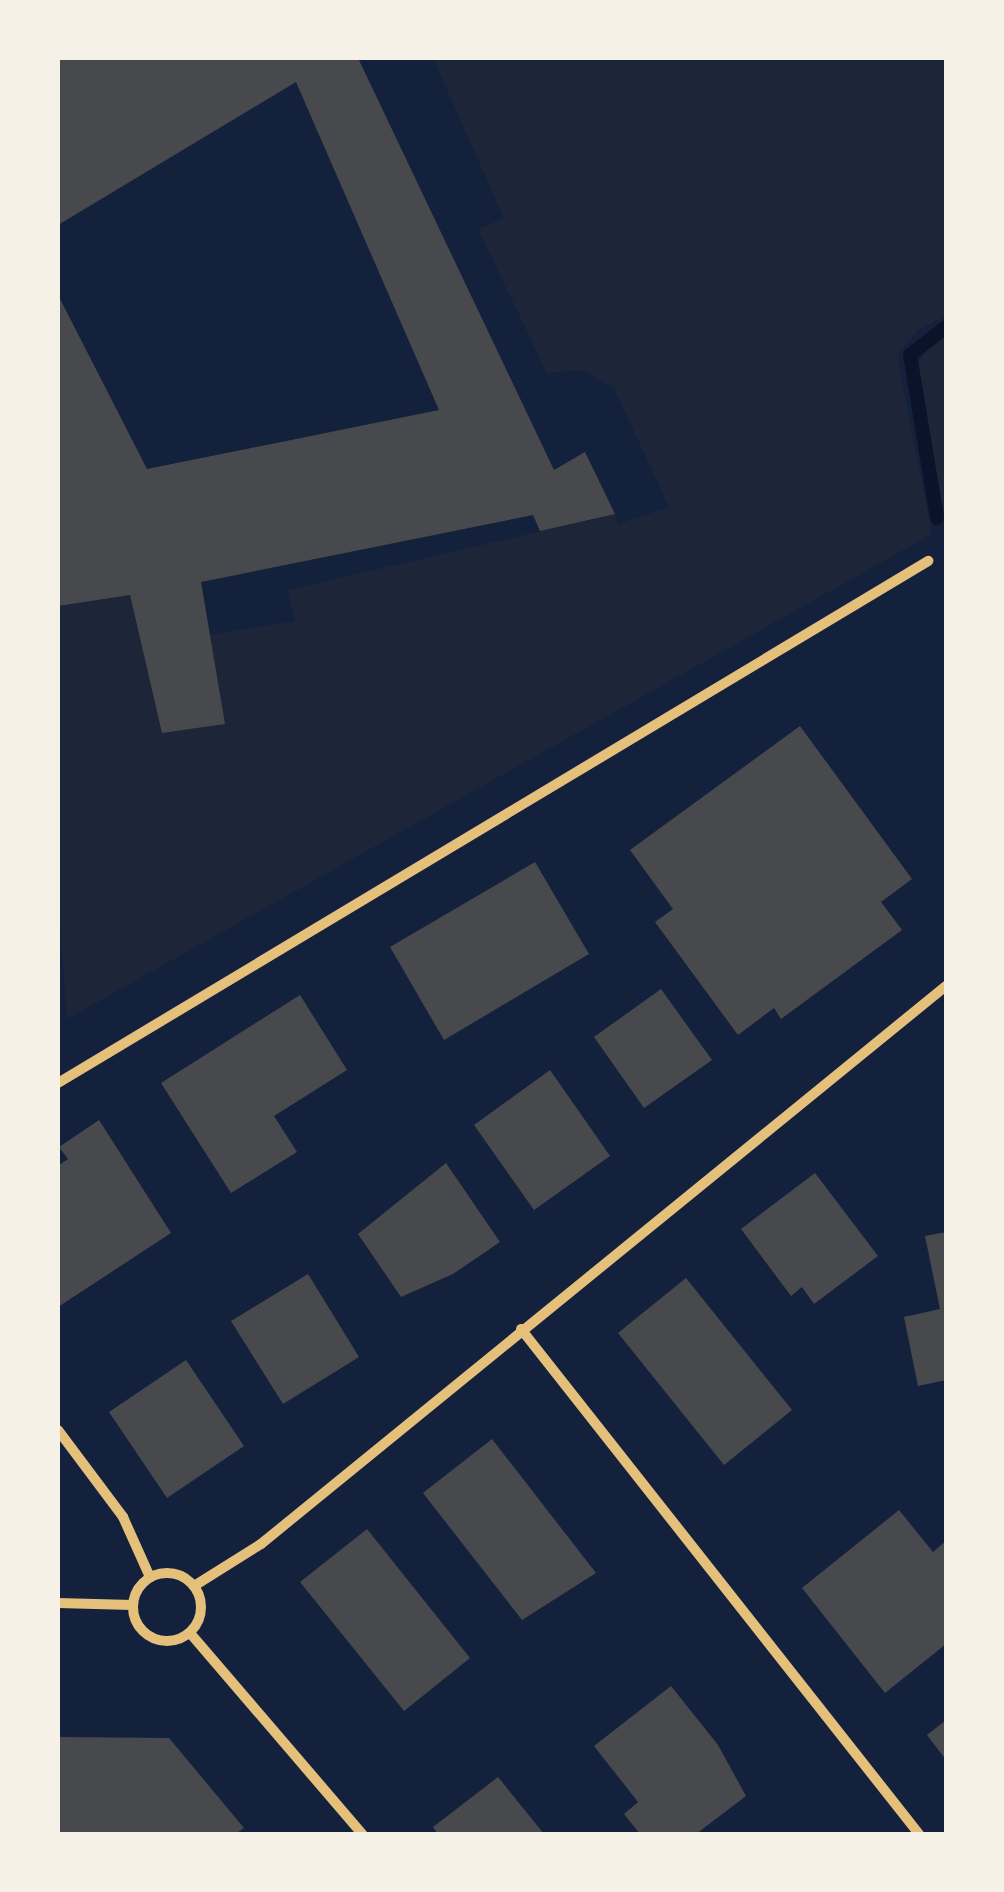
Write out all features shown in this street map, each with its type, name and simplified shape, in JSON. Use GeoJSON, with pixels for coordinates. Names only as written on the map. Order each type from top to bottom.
{"type":"FeatureCollection","features":[{"type":"Feature","properties":{"kind":"street"},"geometry":{"type":"LineString","coordinates":[[58,1083],[928,561]]}},
{"type":"Feature","properties":{"kind":"street"},"geometry":{"type":"LineString","coordinates":[[194,1586],[261,1544],[946,986]]}},
{"type":"Feature","properties":{"kind":"street"},"geometry":{"type":"LineString","coordinates":[[521,1329],[919,1834]]}},
{"type":"Feature","properties":{"kind":"street"},"geometry":{"type":"LineString","coordinates":[[58,1430],[123,1518],[150,1576]]}},
{"type":"Feature","properties":{"kind":"street"},"geometry":{"type":"LineString","coordinates":[[174,1572],[194,1586],[201,1613],[190,1632],[177,1640],[154,1639],[140,1628],[132,1605],[150,1576],[174,1572]]}},
{"type":"Feature","properties":{"kind":"street"},"geometry":{"type":"LineString","coordinates":[[58,1603],[132,1605]]}},
{"type":"Feature","properties":{"kind":"street"},"geometry":{"type":"LineString","coordinates":[[190,1632],[362,1834]]}},
{"type":"Feature","properties":{"kind":"shaded area"},"geometry":{"type":"Polygon","coordinates":[[[433,58],[946,58],[946,315],[918,330],[897,355],[932,534],[67,1019],[58,897],[58,606],[130,595],[162,733],[224,724],[210,635],[295,621],[288,590],[615,514],[618,524],[669,507],[614,388],[582,370],[547,373],[478,229],[504,218],[433,58]]]}},
{"type":"Feature","properties":{"kind":"shaded area"},"geometry":{"type":"Polygon","coordinates":[[[946,335],[946,526],[917,365],[932,342],[946,335]]]}},
{"type":"Feature","properties":{"kind":"building"},"geometry":{"type":"Polygon","coordinates":[[[58,58],[358,58],[554,470],[585,452],[615,514],[540,531],[533,515],[201,582],[225,724],[162,733],[130,595],[58,606],[58,295],[147,469],[439,410],[296,82],[58,225],[58,58]]]}},
{"type":"Feature","properties":{"kind":"building"},"geometry":{"type":"Polygon","coordinates":[[[800,726],[912,879],[881,902],[902,930],[781,1019],[774,1008],[738,1035],[655,922],[673,909],[630,850],[800,726]]]}},
{"type":"Feature","properties":{"kind":"building"},"geometry":{"type":"Polygon","coordinates":[[[535,862],[589,954],[444,1040],[390,947],[535,862]]]}},
{"type":"Feature","properties":{"kind":"building"},"geometry":{"type":"Polygon","coordinates":[[[661,989],[712,1060],[644,1108],[594,1037],[661,989]]]}},
{"type":"Feature","properties":{"kind":"building"},"geometry":{"type":"Polygon","coordinates":[[[300,995],[347,1070],[274,1116],[297,1152],[231,1193],[161,1083],[300,995]]]}},
{"type":"Feature","properties":{"kind":"building"},"geometry":{"type":"Polygon","coordinates":[[[550,1070],[610,1156],[534,1210],[474,1125],[550,1070]]]}},
{"type":"Feature","properties":{"kind":"building"},"geometry":{"type":"Polygon","coordinates":[[[99,1120],[171,1233],[58,1307],[58,1166],[68,1159],[59,1147],[99,1120]]]}},
{"type":"Feature","properties":{"kind":"building"},"geometry":{"type":"Polygon","coordinates":[[[446,1163],[500,1242],[453,1274],[401,1297],[358,1234],[446,1163]]]}},
{"type":"Feature","properties":{"kind":"building"},"geometry":{"type":"Polygon","coordinates":[[[815,1173],[878,1256],[814,1304],[802,1287],[791,1296],[741,1229],[815,1173]]]}},
{"type":"Feature","properties":{"kind":"building"},"geometry":{"type":"Polygon","coordinates":[[[946,1232],[946,1380],[918,1386],[904,1317],[940,1309],[925,1236],[946,1232]]]}},
{"type":"Feature","properties":{"kind":"building"},"geometry":{"type":"Polygon","coordinates":[[[308,1274],[359,1357],[283,1404],[231,1321],[308,1274]]]}},
{"type":"Feature","properties":{"kind":"building"},"geometry":{"type":"Polygon","coordinates":[[[686,1278],[792,1410],[724,1465],[618,1333],[686,1278]]]}},
{"type":"Feature","properties":{"kind":"building"},"geometry":{"type":"Polygon","coordinates":[[[186,1360],[244,1446],[167,1498],[109,1412],[186,1360]]]}},
{"type":"Feature","properties":{"kind":"building"},"geometry":{"type":"Polygon","coordinates":[[[492,1439],[596,1573],[522,1620],[423,1493],[492,1439]]]}},
{"type":"Feature","properties":{"kind":"building"},"geometry":{"type":"Polygon","coordinates":[[[899,1510],[933,1552],[946,1541],[946,1644],[885,1693],[802,1588],[899,1510]]]}},
{"type":"Feature","properties":{"kind":"building"},"geometry":{"type":"Polygon","coordinates":[[[367,1529],[470,1658],[404,1711],[300,1582],[367,1529]]]}},
{"type":"Feature","properties":{"kind":"building"},"geometry":{"type":"Polygon","coordinates":[[[671,1686],[718,1745],[746,1796],[696,1834],[640,1834],[624,1814],[638,1802],[594,1746],[671,1686]]]}},
{"type":"Feature","properties":{"kind":"building"},"geometry":{"type":"Polygon","coordinates":[[[946,1720],[946,1760],[927,1735],[946,1720]]]}},
{"type":"Feature","properties":{"kind":"building"},"geometry":{"type":"Polygon","coordinates":[[[59,1737],[169,1738],[244,1828],[235,1834],[58,1834],[59,1737]]]}},
{"type":"Feature","properties":{"kind":"building"},"geometry":{"type":"Polygon","coordinates":[[[498,1777],[544,1834],[438,1834],[433,1827],[498,1777]]]}},
{"type":"Feature","properties":{"kind":"waterway"},"geometry":{"type":"LineString","coordinates":[[937,518],[910,355],[946,327]]}}]}
